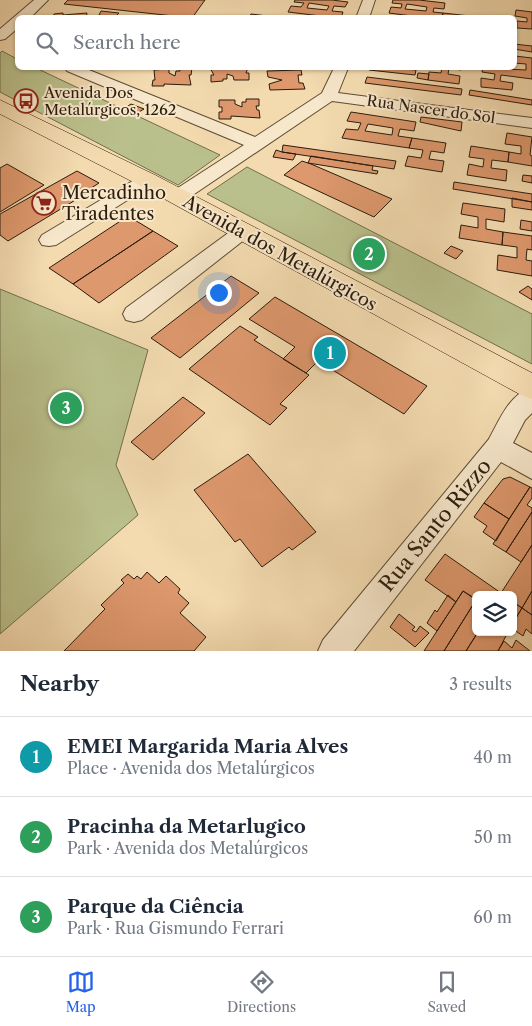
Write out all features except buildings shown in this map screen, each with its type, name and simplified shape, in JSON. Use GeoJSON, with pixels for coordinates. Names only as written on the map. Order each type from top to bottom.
{"type":"FeatureCollection","features":[{"type":"Feature","properties":{"kind":"main road","name":"Avenida dos Metalúrgicos"},"geometry":{"type":"LineString","coordinates":[[0,106],[148,180],[532,387]]}},
{"type":"Feature","properties":{"kind":"street"},"geometry":{"type":"LineString","coordinates":[[25,15],[42,0]]}},
{"type":"Feature","properties":{"kind":"street"},"geometry":{"type":"LineString","coordinates":[[363,15],[369,0]]}},
{"type":"Feature","properties":{"kind":"street"},"geometry":{"type":"LineString","coordinates":[[0,36],[15,24]]}},
{"type":"Feature","properties":{"kind":"street"},"geometry":{"type":"LineString","coordinates":[[77,70],[257,144]]}},
{"type":"Feature","properties":{"kind":"street"},"geometry":{"type":"LineString","coordinates":[[177,197],[329,96],[340,70]]}},
{"type":"Feature","properties":{"kind":"street","name":"Rua Nascer do Sol"},"geometry":{"type":"LineString","coordinates":[[329,96],[532,123]]}},
{"type":"Feature","properties":{"kind":"street"},"geometry":{"type":"LineString","coordinates":[[49,240],[148,180]]}},
{"type":"Feature","properties":{"kind":"street"},"geometry":{"type":"LineString","coordinates":[[134,314],[242,232]]}},
{"type":"Feature","properties":{"kind":"street","name":"Rua Santo Rizzo"},"geometry":{"type":"LineString","coordinates":[[344,648],[498,447],[516,413],[532,397]]}},
{"type":"Feature","properties":{"kind":"street"},"geometry":{"type":"LineString","coordinates":[[498,447],[532,467]]}},
{"type":"Feature","properties":{"kind":"green space"},"geometry":{"type":"Polygon","coordinates":[[[2,51],[15,58],[15,70],[40,70],[220,155],[178,185],[0,92],[0,53],[2,51]]]}},
{"type":"Feature","properties":{"kind":"green space"},"geometry":{"type":"Polygon","coordinates":[[[247,167],[532,314],[532,364],[207,194],[247,167]]]}},
{"type":"Feature","properties":{"kind":"green space"},"geometry":{"type":"Polygon","coordinates":[[[0,289],[148,350],[116,465],[138,515],[0,634],[0,289]]]}},
{"type":"Feature","properties":{"kind":"place","name":"Avenida Dos Metalúrgicos, 1262"},"geometry":{"type":"Point","coordinates":[26,101]}},
{"type":"Feature","properties":{"kind":"place","name":"Mercadinho Tiradentes"},"geometry":{"type":"Point","coordinates":[44,203]}},
{"type":"Feature","properties":{"kind":"place","name":"Pracinha da Metarlugico"},"geometry":{"type":"Point","coordinates":[369,254]}},
{"type":"Feature","properties":{"kind":"place","name":"EMEI Margarida Maria Alves"},"geometry":{"type":"Point","coordinates":[330,353]}},
{"type":"Feature","properties":{"kind":"place","name":"Parque da Ciência"},"geometry":{"type":"Point","coordinates":[66,408]}}]}
